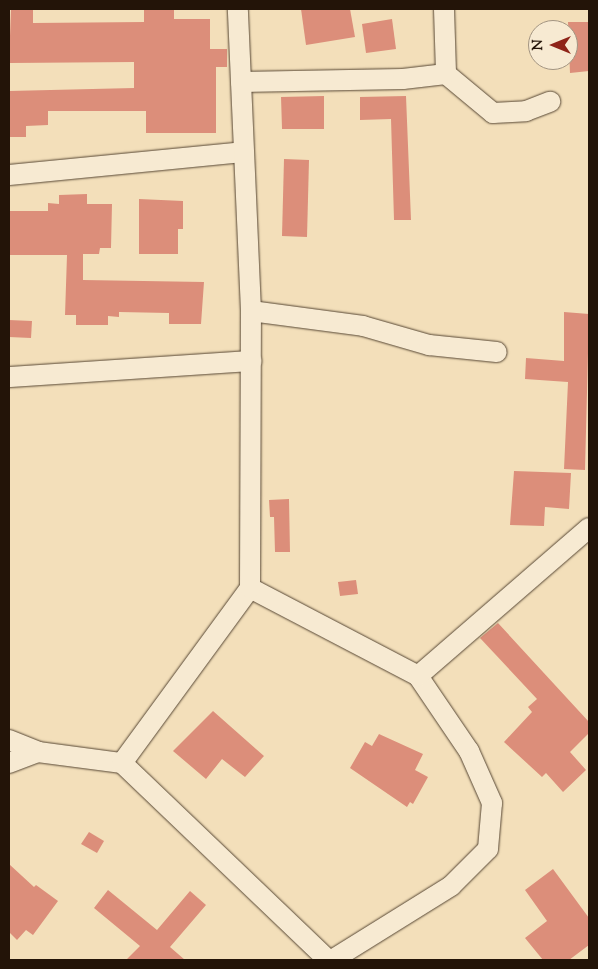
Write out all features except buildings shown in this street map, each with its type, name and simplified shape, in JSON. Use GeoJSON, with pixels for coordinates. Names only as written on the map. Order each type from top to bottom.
{"type":"FeatureCollection","features":[{"type":"Feature","properties":{"kind":"street"},"geometry":{"type":"LineString","coordinates":[[122,763],[250,588],[251,311],[238,9]]}},
{"type":"Feature","properties":{"kind":"street"},"geometry":{"type":"LineString","coordinates":[[444,9],[446,74]]}},
{"type":"Feature","properties":{"kind":"street"},"geometry":{"type":"LineString","coordinates":[[241,82],[403,79],[446,74],[493,113],[526,111],[550,102]]}},
{"type":"Feature","properties":{"kind":"street"},"geometry":{"type":"LineString","coordinates":[[9,175],[243,152]]}},
{"type":"Feature","properties":{"kind":"street"},"geometry":{"type":"LineString","coordinates":[[251,311],[363,326],[429,345],[497,352]]}},
{"type":"Feature","properties":{"kind":"street"},"geometry":{"type":"LineString","coordinates":[[9,377],[252,361]]}},
{"type":"Feature","properties":{"kind":"street"},"geometry":{"type":"LineString","coordinates":[[418,676],[589,528]]}},
{"type":"Feature","properties":{"kind":"street"},"geometry":{"type":"LineString","coordinates":[[9,740],[38,752],[122,763],[330,960],[450,886],[488,849],[492,803],[469,751],[418,676],[250,588]]}},
{"type":"Feature","properties":{"kind":"street"},"geometry":{"type":"LineString","coordinates":[[9,763],[38,752]]}}]}
